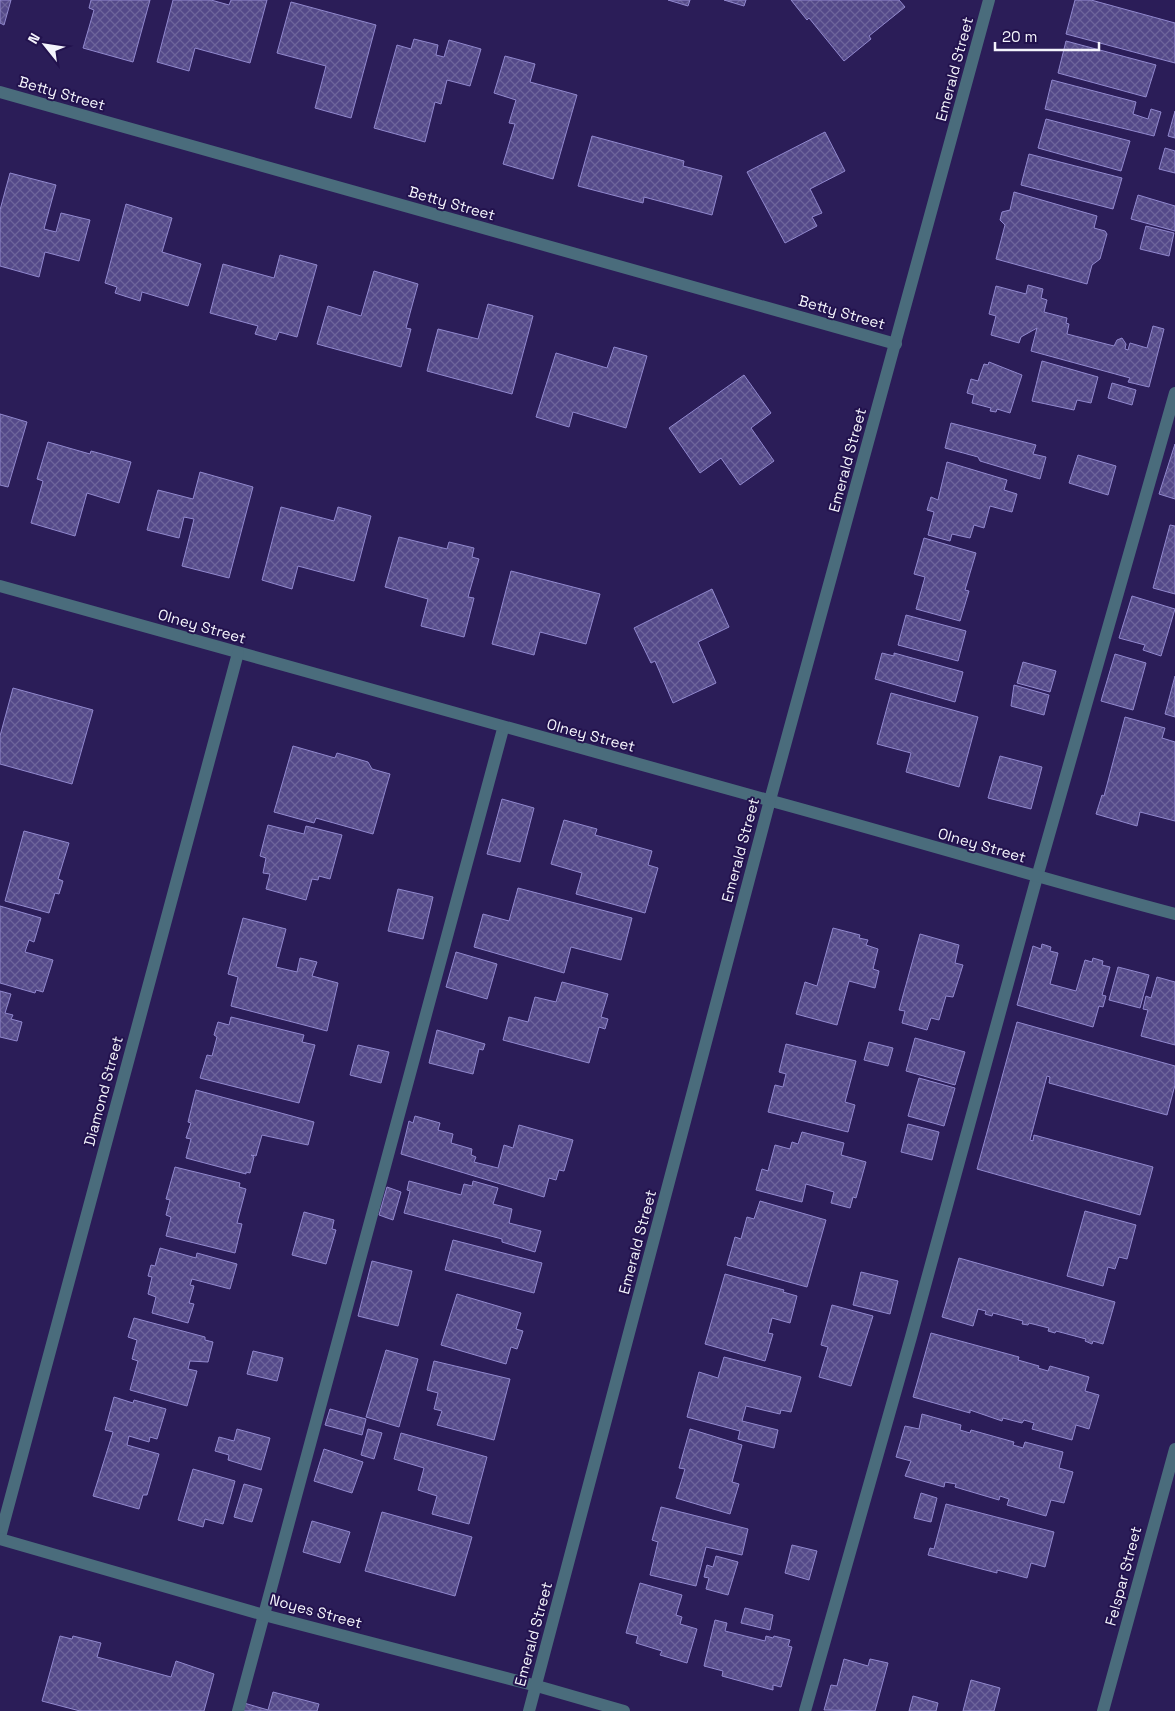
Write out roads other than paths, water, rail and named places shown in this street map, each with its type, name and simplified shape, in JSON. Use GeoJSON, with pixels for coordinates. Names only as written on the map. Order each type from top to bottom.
{"type":"FeatureCollection","features":[{"type":"Feature","properties":{"kind":"street","name":"Emerald Street"},"geometry":{"type":"LineString","coordinates":[[529,1711],[770,800],[989,0]]}},
{"type":"Feature","properties":{"kind":"street","name":"Betty Street"},"geometry":{"type":"LineString","coordinates":[[0,92],[896,344]]}},
{"type":"Feature","properties":{"kind":"street"},"geometry":{"type":"LineString","coordinates":[[805,1711],[911,1337],[1037,877],[1175,393]]}},
{"type":"Feature","properties":{"kind":"street","name":"Olney Street"},"geometry":{"type":"LineString","coordinates":[[0,586],[1175,914]]}},
{"type":"Feature","properties":{"kind":"street","name":"Diamond Street"},"geometry":{"type":"LineString","coordinates":[[0,1538],[238,653]]}},
{"type":"Feature","properties":{"kind":"street"},"geometry":{"type":"LineString","coordinates":[[238,1711],[504,728]]}},
{"type":"Feature","properties":{"kind":"street","name":"Felspar Street"},"geometry":{"type":"LineString","coordinates":[[1103,1711],[1175,1449]]}},
{"type":"Feature","properties":{"kind":"street","name":"Noyes Street"},"geometry":{"type":"LineString","coordinates":[[0,1538],[264,1615],[537,1686],[624,1711]]}}]}
